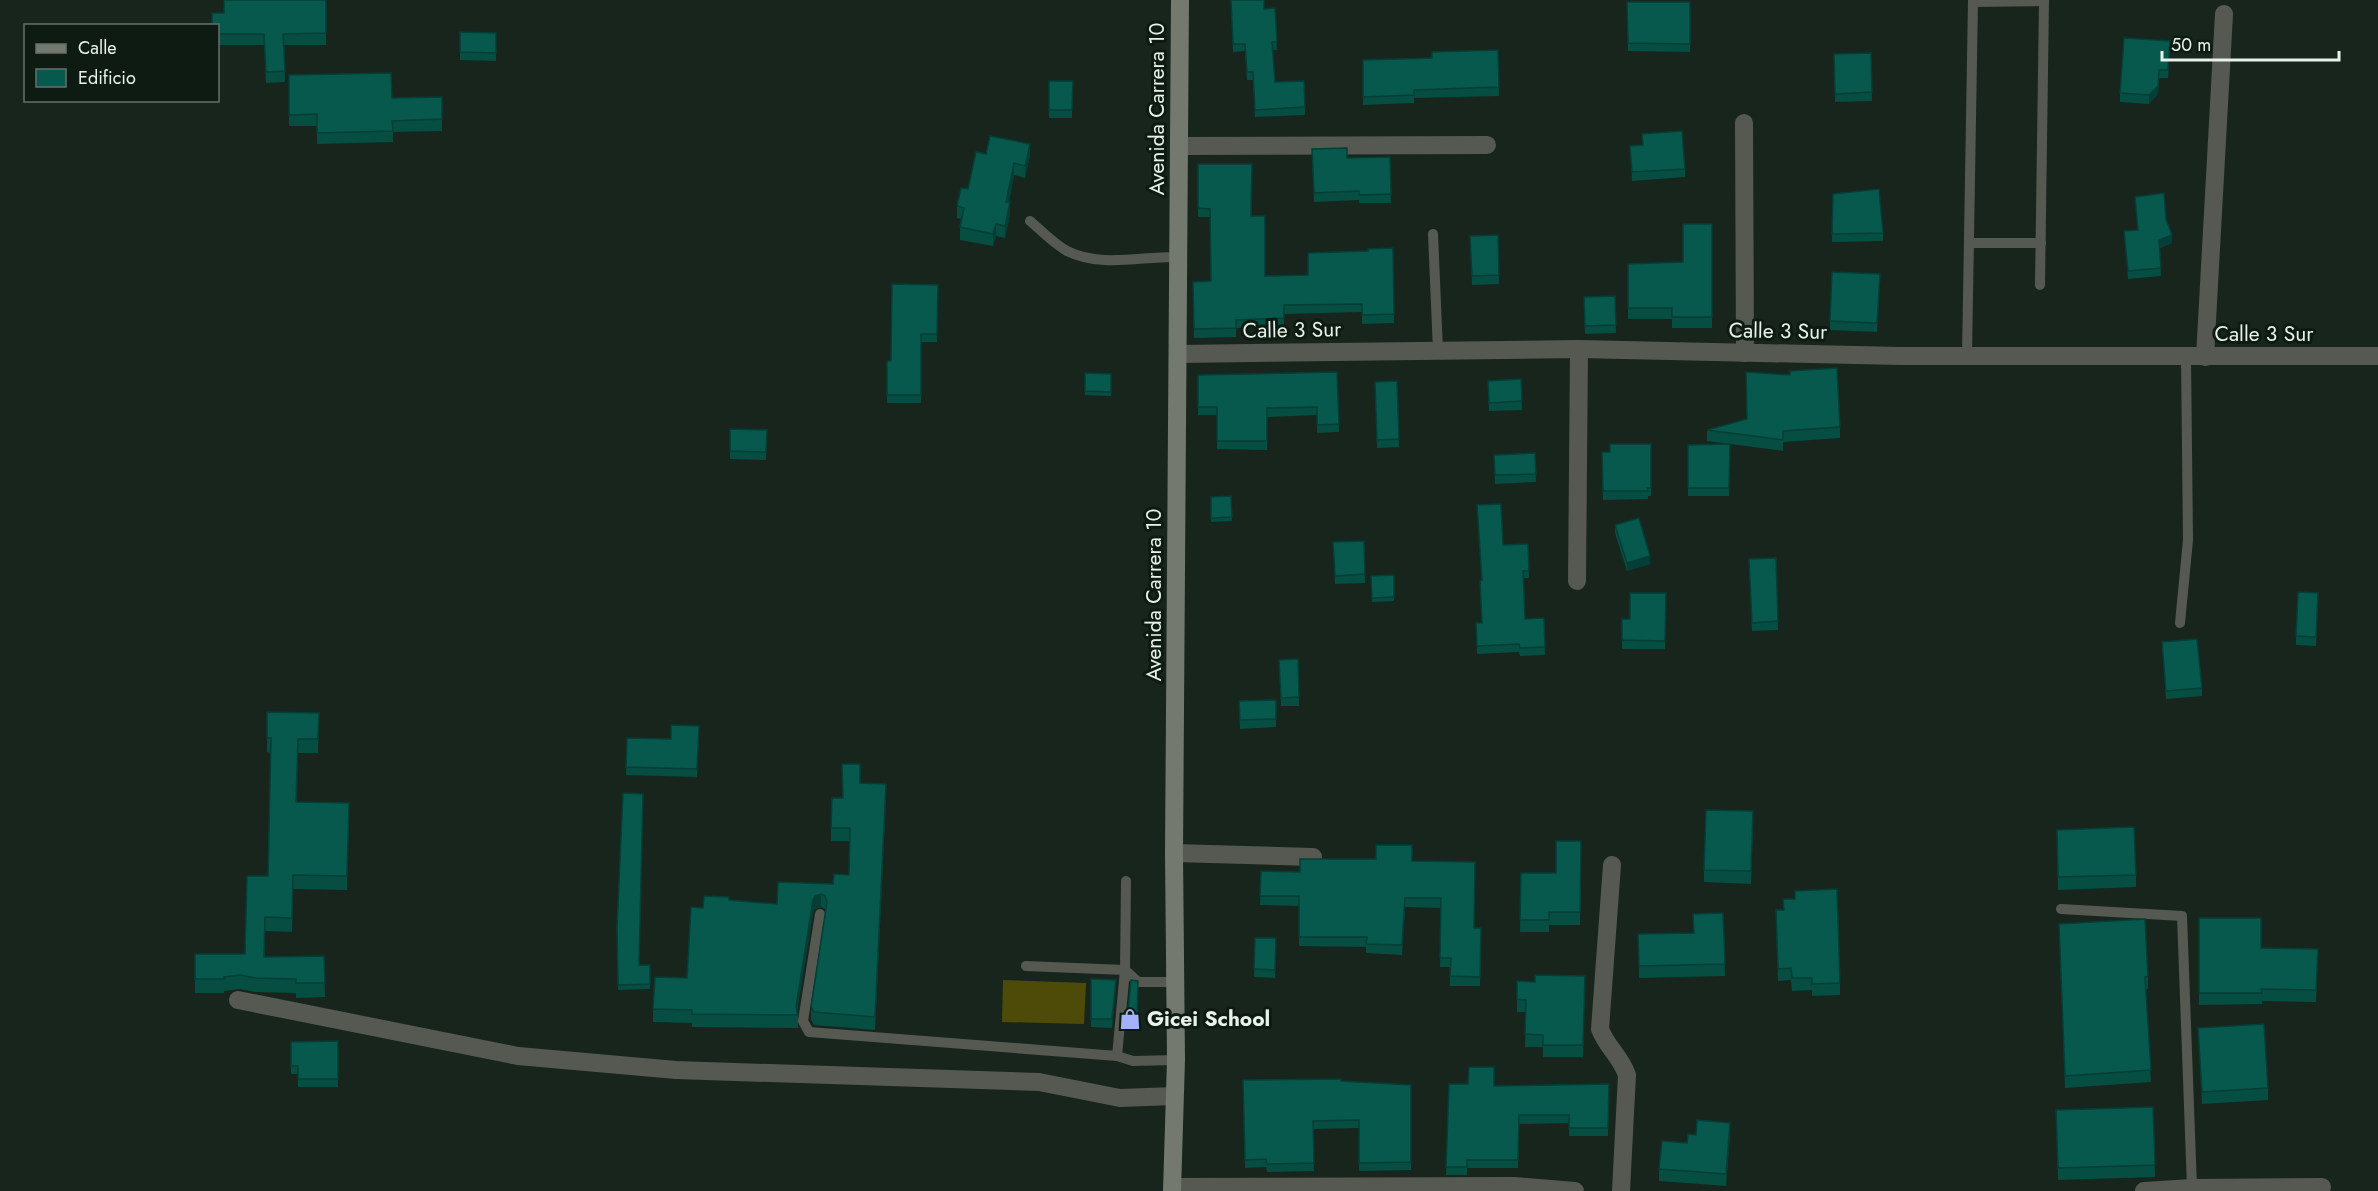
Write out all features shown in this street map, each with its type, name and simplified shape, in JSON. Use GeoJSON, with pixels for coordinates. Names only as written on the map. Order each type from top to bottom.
{"type":"FeatureCollection","features":[{"type":"Feature","properties":{"kind":"street","name":"Avenida Carrera 10"},"geometry":{"type":"LineString","coordinates":[[1172,1189],[1176,1060],[1174,853],[1180,0]]}},
{"type":"Feature","properties":{"kind":"street"},"geometry":{"type":"LineString","coordinates":[[2205,357],[2224,14]]}},
{"type":"Feature","properties":{"kind":"street"},"geometry":{"type":"LineString","coordinates":[[1744,123],[1745,353]]}},
{"type":"Feature","properties":{"kind":"street"},"geometry":{"type":"LineString","coordinates":[[1179,147],[1488,145]]}},
{"type":"Feature","properties":{"kind":"street"},"geometry":{"type":"LineString","coordinates":[[1577,581],[1579,350]]}},
{"type":"Feature","properties":{"kind":"street","name":"Calle 3 Sur"},"geometry":{"type":"LineString","coordinates":[[1178,354],[1579,350],[1967,356],[2378,356]]}},
{"type":"Feature","properties":{"kind":"street"},"geometry":{"type":"LineString","coordinates":[[1174,853],[1313,857]]}},
{"type":"Feature","properties":{"kind":"street"},"geometry":{"type":"LineString","coordinates":[[1612,865],[1600,1029],[1605,1041],[1622,1061],[1627,1075],[1621,1191]]}},
{"type":"Feature","properties":{"kind":"street"},"geometry":{"type":"LineString","coordinates":[[238,1000],[518,1056],[676,1070],[1039,1082],[1120,1098],[1174,1096]]}},
{"type":"Feature","properties":{"kind":"street"},"geometry":{"type":"LineString","coordinates":[[2144,1191],[2192,1188],[2322,1187]]}},
{"type":"Feature","properties":{"kind":"street"},"geometry":{"type":"LineString","coordinates":[[1172,1189],[1514,1188],[1575,1191]]}},
{"type":"Feature","properties":{"kind":"lane"},"geometry":{"type":"LineString","coordinates":[[1967,356],[1973,1],[2044,0],[2040,285]]}},
{"type":"Feature","properties":{"kind":"lane"},"geometry":{"type":"LineString","coordinates":[[1030,221],[1067,250],[1100,260],[1179,257]]}},
{"type":"Feature","properties":{"kind":"lane"},"geometry":{"type":"LineString","coordinates":[[1433,234],[1438,351]]}},
{"type":"Feature","properties":{"kind":"lane"},"geometry":{"type":"LineString","coordinates":[[1970,243],[2041,243]]}},
{"type":"Feature","properties":{"kind":"lane"},"geometry":{"type":"LineString","coordinates":[[2180,623],[2188,540],[2186,357]]}},
{"type":"Feature","properties":{"kind":"lane"},"geometry":{"type":"LineString","coordinates":[[1117,1056],[1125,970],[1126,881]]}},
{"type":"Feature","properties":{"kind":"lane"},"geometry":{"type":"LineString","coordinates":[[2061,909],[2182,916],[2192,1188]]}},
{"type":"Feature","properties":{"kind":"lane"},"geometry":{"type":"LineString","coordinates":[[820,914],[803,1021],[809,1032],[1117,1056],[1133,1061],[1176,1060]]}},
{"type":"Feature","properties":{"kind":"lane"},"geometry":{"type":"LineString","coordinates":[[1026,966],[1125,970],[1138,982],[1175,982]]}},
{"type":"Feature","properties":{"kind":"shaded area"},"geometry":{"type":"Polygon","coordinates":[[[1003,980],[1086,983],[1084,1024],[1002,1022],[1003,980]]]}},
{"type":"Feature","properties":{"kind":"building"},"geometry":{"type":"Polygon","coordinates":[[[224,0],[326,0],[326,33],[283,34],[285,71],[266,72],[264,34],[219,34],[219,24],[212,24],[212,13],[224,13],[224,0]]]}},
{"type":"Feature","properties":{"kind":"building"},"geometry":{"type":"Polygon","coordinates":[[[1231,0],[1264,0],[1264,9],[1275,8],[1277,42],[1272,42],[1275,82],[1304,81],[1305,107],[1255,110],[1253,72],[1247,72],[1245,44],[1233,44],[1231,0]]]}},
{"type":"Feature","properties":{"kind":"building"},"geometry":{"type":"Polygon","coordinates":[[[1627,2],[1690,2],[1690,44],[1628,43],[1627,2]]]}},
{"type":"Feature","properties":{"kind":"building"},"geometry":{"type":"Polygon","coordinates":[[[460,32],[496,33],[496,53],[460,52],[460,32]]]}},
{"type":"Feature","properties":{"kind":"building"},"geometry":{"type":"Polygon","coordinates":[[[2124,38],[2170,41],[2168,70],[2159,70],[2158,86],[2149,95],[2120,93],[2124,38]]]}},
{"type":"Feature","properties":{"kind":"building"},"geometry":{"type":"Polygon","coordinates":[[[1498,50],[1499,87],[1414,90],[1414,95],[1363,97],[1363,60],[1432,58],[1432,52],[1498,50]]]}},
{"type":"Feature","properties":{"kind":"building"},"geometry":{"type":"Polygon","coordinates":[[[1871,53],[1872,92],[1835,94],[1834,54],[1871,53]]]}},
{"type":"Feature","properties":{"kind":"building"},"geometry":{"type":"Polygon","coordinates":[[[391,73],[392,98],[442,97],[442,119],[392,121],[393,131],[317,133],[317,114],[289,115],[289,75],[391,73]]]}},
{"type":"Feature","properties":{"kind":"building"},"geometry":{"type":"Polygon","coordinates":[[[1049,81],[1073,81],[1072,110],[1049,110],[1049,81]]]}},
{"type":"Feature","properties":{"kind":"building"},"geometry":{"type":"Polygon","coordinates":[[[1682,131],[1685,169],[1632,172],[1630,146],[1643,145],[1642,134],[1682,131]]]}},
{"type":"Feature","properties":{"kind":"building"},"geometry":{"type":"Polygon","coordinates":[[[990,136],[1030,144],[1025,166],[1014,163],[1006,202],[1010,202],[1005,226],[996,224],[993,234],[960,227],[964,208],[957,206],[961,188],[968,189],[976,152],[986,154],[990,136]]]}},
{"type":"Feature","properties":{"kind":"building"},"geometry":{"type":"Polygon","coordinates":[[[1347,148],[1347,158],[1390,157],[1391,194],[1359,195],[1359,191],[1314,193],[1312,149],[1347,148]]]}},
{"type":"Feature","properties":{"kind":"building"},"geometry":{"type":"Polygon","coordinates":[[[1198,164],[1252,164],[1251,216],[1265,216],[1265,276],[1308,275],[1308,253],[1393,248],[1394,314],[1362,315],[1362,304],[1284,305],[1284,318],[1236,320],[1236,328],[1194,329],[1193,282],[1211,281],[1210,209],[1198,208],[1198,164]]]}},
{"type":"Feature","properties":{"kind":"building"},"geometry":{"type":"Polygon","coordinates":[[[1879,189],[1883,233],[1832,234],[1833,194],[1879,189]]]}},
{"type":"Feature","properties":{"kind":"building"},"geometry":{"type":"Polygon","coordinates":[[[2164,193],[2166,219],[2172,235],[2159,240],[2161,268],[2128,271],[2124,231],[2138,230],[2135,197],[2164,193]]]}},
{"type":"Feature","properties":{"kind":"building"},"geometry":{"type":"Polygon","coordinates":[[[1683,224],[1712,224],[1712,317],[1672,317],[1672,308],[1628,308],[1628,264],[1683,262],[1683,224]]]}},
{"type":"Feature","properties":{"kind":"building"},"geometry":{"type":"Polygon","coordinates":[[[1498,235],[1499,275],[1472,276],[1470,236],[1498,235]]]}},
{"type":"Feature","properties":{"kind":"building"},"geometry":{"type":"Polygon","coordinates":[[[1832,272],[1880,274],[1877,323],[1830,321],[1832,272]]]}},
{"type":"Feature","properties":{"kind":"building"},"geometry":{"type":"Polygon","coordinates":[[[892,284],[938,285],[937,334],[921,334],[921,395],[887,395],[887,361],[891,361],[892,284]]]}},
{"type":"Feature","properties":{"kind":"building"},"geometry":{"type":"Polygon","coordinates":[[[1615,296],[1616,325],[1585,326],[1584,297],[1615,296]]]}},
{"type":"Feature","properties":{"kind":"building"},"geometry":{"type":"Polygon","coordinates":[[[1837,368],[1840,427],[1783,431],[1783,440],[1707,430],[1747,419],[1746,372],[1790,375],[1790,371],[1837,368]]]}},
{"type":"Feature","properties":{"kind":"building"},"geometry":{"type":"Polygon","coordinates":[[[1337,372],[1339,424],[1317,425],[1317,407],[1267,408],[1267,441],[1217,441],[1217,407],[1198,407],[1198,375],[1337,372]]]}},
{"type":"Feature","properties":{"kind":"building"},"geometry":{"type":"Polygon","coordinates":[[[1085,373],[1111,374],[1111,392],[1085,391],[1085,373]]]}},
{"type":"Feature","properties":{"kind":"building"},"geometry":{"type":"Polygon","coordinates":[[[1521,379],[1522,401],[1489,403],[1488,381],[1521,379]]]}},
{"type":"Feature","properties":{"kind":"building"},"geometry":{"type":"Polygon","coordinates":[[[1397,381],[1399,439],[1377,440],[1375,382],[1397,381]]]}},
{"type":"Feature","properties":{"kind":"building"},"geometry":{"type":"Polygon","coordinates":[[[730,429],[767,430],[766,452],[730,451],[730,429]]]}},
{"type":"Feature","properties":{"kind":"building"},"geometry":{"type":"Polygon","coordinates":[[[1610,444],[1651,444],[1651,488],[1647,488],[1648,491],[1603,491],[1602,452],[1610,452],[1610,444]]]}},
{"type":"Feature","properties":{"kind":"building"},"geometry":{"type":"Polygon","coordinates":[[[1730,444],[1729,488],[1688,488],[1688,445],[1730,444]]]}},
{"type":"Feature","properties":{"kind":"building"},"geometry":{"type":"Polygon","coordinates":[[[1535,453],[1536,474],[1495,475],[1494,455],[1535,453]]]}},
{"type":"Feature","properties":{"kind":"building"},"geometry":{"type":"Polygon","coordinates":[[[1231,496],[1232,517],[1211,518],[1211,497],[1231,496]]]}},
{"type":"Feature","properties":{"kind":"building"},"geometry":{"type":"Polygon","coordinates":[[[1501,504],[1503,545],[1528,544],[1529,571],[1523,571],[1525,619],[1544,618],[1545,647],[1520,648],[1519,644],[1477,646],[1476,623],[1482,623],[1480,581],[1482,580],[1477,505],[1501,504]]]}},
{"type":"Feature","properties":{"kind":"building"},"geometry":{"type":"Polygon","coordinates":[[[1639,518],[1650,556],[1627,563],[1615,525],[1639,518]]]}},
{"type":"Feature","properties":{"kind":"building"},"geometry":{"type":"Polygon","coordinates":[[[1364,541],[1365,574],[1335,576],[1333,542],[1364,541]]]}},
{"type":"Feature","properties":{"kind":"building"},"geometry":{"type":"Polygon","coordinates":[[[1776,558],[1778,621],[1752,623],[1749,559],[1776,558]]]}},
{"type":"Feature","properties":{"kind":"building"},"geometry":{"type":"Polygon","coordinates":[[[1394,575],[1394,597],[1372,598],[1371,576],[1394,575]]]}},
{"type":"Feature","properties":{"kind":"building"},"geometry":{"type":"Polygon","coordinates":[[[2298,592],[2318,593],[2316,637],[2296,636],[2298,592]]]}},
{"type":"Feature","properties":{"kind":"building"},"geometry":{"type":"Polygon","coordinates":[[[1630,593],[1666,593],[1665,641],[1622,640],[1622,619],[1630,619],[1630,593]]]}},
{"type":"Feature","properties":{"kind":"building"},"geometry":{"type":"Polygon","coordinates":[[[2197,639],[2202,688],[2166,691],[2162,642],[2197,639]]]}},
{"type":"Feature","properties":{"kind":"building"},"geometry":{"type":"Polygon","coordinates":[[[1298,659],[1299,697],[1281,698],[1279,660],[1298,659]]]}},
{"type":"Feature","properties":{"kind":"building"},"geometry":{"type":"Polygon","coordinates":[[[1276,700],[1276,719],[1240,720],[1239,701],[1276,700]]]}},
{"type":"Feature","properties":{"kind":"building"},"geometry":{"type":"Polygon","coordinates":[[[267,712],[319,713],[318,739],[298,739],[296,802],[349,803],[347,876],[293,875],[292,918],[265,917],[264,957],[324,956],[325,983],[296,983],[296,979],[255,978],[240,975],[224,977],[224,979],[195,979],[195,954],[245,954],[247,876],[268,876],[271,738],[267,738],[267,712]]]}},
{"type":"Feature","properties":{"kind":"building"},"geometry":{"type":"Polygon","coordinates":[[[671,725],[699,726],[697,769],[626,767],[627,738],[671,739],[671,725]]]}},
{"type":"Feature","properties":{"kind":"building"},"geometry":{"type":"Polygon","coordinates":[[[842,764],[860,764],[860,783],[886,784],[875,1017],[814,1012],[811,1007],[827,902],[825,896],[821,894],[815,896],[813,900],[796,1007],[798,1015],[692,1014],[692,1010],[653,1009],[655,977],[687,978],[691,907],[703,908],[704,896],[777,904],[778,882],[833,884],[834,874],[849,875],[850,828],[831,828],[832,798],[843,798],[842,764]]]}},
{"type":"Feature","properties":{"kind":"building"},"geometry":{"type":"Polygon","coordinates":[[[623,793],[643,794],[639,965],[650,965],[650,984],[618,985],[617,927],[623,793]]]}},
{"type":"Feature","properties":{"kind":"building"},"geometry":{"type":"Polygon","coordinates":[[[1706,810],[1753,811],[1751,871],[1704,870],[1706,810]]]}},
{"type":"Feature","properties":{"kind":"building"},"geometry":{"type":"Polygon","coordinates":[[[2134,827],[2136,875],[2058,877],[2057,830],[2134,827]]]}},
{"type":"Feature","properties":{"kind":"building"},"geometry":{"type":"Polygon","coordinates":[[[1556,841],[1581,841],[1580,912],[1549,912],[1549,920],[1520,920],[1521,873],[1556,873],[1556,841]]]}},
{"type":"Feature","properties":{"kind":"building"},"geometry":{"type":"Polygon","coordinates":[[[1376,845],[1412,845],[1412,861],[1475,862],[1474,928],[1481,928],[1480,977],[1450,976],[1451,958],[1440,958],[1441,898],[1405,898],[1402,945],[1366,944],[1367,937],[1299,937],[1299,896],[1260,896],[1261,871],[1300,872],[1300,859],[1376,859],[1376,845]]]}},
{"type":"Feature","properties":{"kind":"building"},"geometry":{"type":"Polygon","coordinates":[[[1837,889],[1840,983],[1812,984],[1812,978],[1792,978],[1791,968],[1778,969],[1776,910],[1784,910],[1783,899],[1795,899],[1795,891],[1837,889]]]}},
{"type":"Feature","properties":{"kind":"building"},"geometry":{"type":"Polygon","coordinates":[[[1723,913],[1725,964],[1639,966],[1638,934],[1694,933],[1693,914],[1723,913]]]}},
{"type":"Feature","properties":{"kind":"building"},"geometry":{"type":"Polygon","coordinates":[[[2199,918],[2261,918],[2261,948],[2318,949],[2316,990],[2261,989],[2262,993],[2199,993],[2199,918]]]}},
{"type":"Feature","properties":{"kind":"building"},"geometry":{"type":"Polygon","coordinates":[[[2145,919],[2148,976],[2145,977],[2151,1070],[2065,1076],[2059,924],[2145,919]]]}},
{"type":"Feature","properties":{"kind":"building"},"geometry":{"type":"Polygon","coordinates":[[[1255,938],[1276,938],[1275,970],[1254,969],[1255,938]]]}},
{"type":"Feature","properties":{"kind":"building"},"geometry":{"type":"Polygon","coordinates":[[[1535,975],[1585,976],[1583,1045],[1543,1045],[1543,1035],[1525,1034],[1526,1000],[1517,999],[1517,981],[1535,982],[1535,975]]]}},
{"type":"Feature","properties":{"kind":"building"},"geometry":{"type":"Polygon","coordinates":[[[1091,979],[1116,980],[1112,1019],[1091,1019],[1091,979]]]}},
{"type":"Feature","properties":{"kind":"building"},"geometry":{"type":"Polygon","coordinates":[[[1131,980],[1138,981],[1137,1020],[1127,1020],[1131,980]]]}},
{"type":"Feature","properties":{"kind":"building"},"geometry":{"type":"Polygon","coordinates":[[[2264,1024],[2268,1088],[2202,1092],[2198,1028],[2264,1024]]]}},
{"type":"Feature","properties":{"kind":"building"},"geometry":{"type":"Polygon","coordinates":[[[338,1041],[338,1079],[298,1079],[298,1066],[291,1066],[291,1042],[338,1041]]]}},
{"type":"Feature","properties":{"kind":"building"},"geometry":{"type":"Polygon","coordinates":[[[1469,1067],[1494,1067],[1494,1086],[1609,1084],[1608,1128],[1569,1128],[1569,1115],[1519,1115],[1518,1160],[1467,1160],[1467,1167],[1446,1167],[1449,1084],[1468,1084],[1469,1067]]]}},
{"type":"Feature","properties":{"kind":"building"},"geometry":{"type":"Polygon","coordinates":[[[1341,1079],[1341,1081],[1411,1085],[1411,1162],[1359,1163],[1359,1120],[1313,1121],[1314,1163],[1267,1164],[1266,1159],[1245,1160],[1243,1080],[1341,1079]]]}},
{"type":"Feature","properties":{"kind":"building"},"geometry":{"type":"Polygon","coordinates":[[[2153,1107],[2155,1165],[2058,1168],[2056,1110],[2153,1107]]]}},
{"type":"Feature","properties":{"kind":"building"},"geometry":{"type":"Polygon","coordinates":[[[1697,1120],[1730,1123],[1726,1174],[1659,1169],[1662,1141],[1687,1143],[1688,1134],[1696,1135],[1697,1120]]]}},
{"type":"Feature","properties":{"kind":"place","name":"Gicei School"},"geometry":{"type":"Point","coordinates":[1130,1019]}}]}
